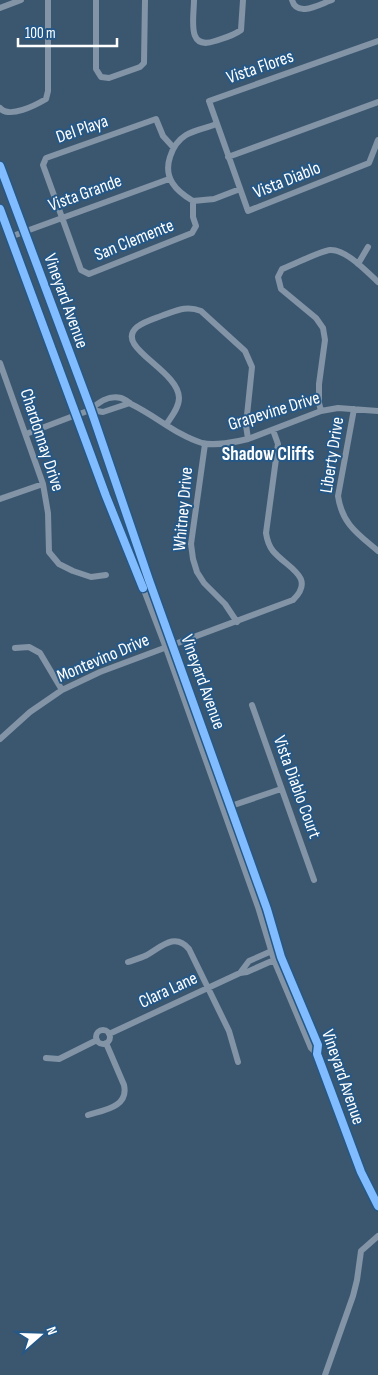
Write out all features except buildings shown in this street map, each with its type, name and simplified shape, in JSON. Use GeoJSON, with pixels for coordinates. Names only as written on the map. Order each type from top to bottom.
{"type":"FeatureCollection","features":[{"type":"Feature","properties":{"kind":"street"},"geometry":{"type":"LineString","coordinates":[[0,8],[21,0]]}},
{"type":"Feature","properties":{"kind":"street"},"geometry":{"type":"LineString","coordinates":[[0,108],[2,111],[10,114],[46,99],[48,91],[48,0]]}},
{"type":"Feature","properties":{"kind":"street"},"geometry":{"type":"LineString","coordinates":[[96,0],[96,70],[101,77],[109,78],[140,67],[144,63],[145,0]]}},
{"type":"Feature","properties":{"kind":"street"},"geometry":{"type":"LineString","coordinates":[[194,0],[194,34],[198,42],[206,44],[236,34],[241,30],[242,0]]}},
{"type":"Feature","properties":{"kind":"street"},"geometry":{"type":"LineString","coordinates":[[292,0],[293,4],[304,10],[332,0]]}},
{"type":"Feature","properties":{"kind":"street","name":"Vista Flores"},"geometry":{"type":"LineString","coordinates":[[228,157],[208,100],[378,41]]}},
{"type":"Feature","properties":{"kind":"street"},"geometry":{"type":"LineString","coordinates":[[228,157],[378,102]]}},
{"type":"Feature","properties":{"kind":"street","name":"Del Playa"},"geometry":{"type":"LineString","coordinates":[[62,217],[43,165],[46,158],[156,119],[163,136],[173,146]]}},
{"type":"Feature","properties":{"kind":"street"},"geometry":{"type":"LineString","coordinates":[[216,124],[186,135],[173,146],[167,170],[169,179],[178,190],[193,201],[214,199],[240,189]]}},
{"type":"Feature","properties":{"kind":"street","name":"Vista Diablo"},"geometry":{"type":"LineString","coordinates":[[228,157],[248,211],[369,163],[378,140]]}},
{"type":"Feature","properties":{"kind":"street","name":"Vineyard Avenue"},"geometry":{"type":"LineString","coordinates":[[0,166],[91,410],[267,909],[278,949],[318,1045],[317,1054]]}},
{"type":"Feature","properties":{"kind":"street","name":"Vista Grande"},"geometry":{"type":"LineString","coordinates":[[10,237],[169,179]]}},
{"type":"Feature","properties":{"kind":"street","name":"San Clemente"},"geometry":{"type":"LineString","coordinates":[[62,217],[81,270],[89,274],[192,233],[196,226],[193,217],[193,201]]}},
{"type":"Feature","properties":{"kind":"street","name":"Vineyard Avenue"},"geometry":{"type":"LineString","coordinates":[[0,209],[106,496],[166,648],[258,907],[270,951],[311,1048],[317,1054],[361,1172],[378,1206]]}},
{"type":"Feature","properties":{"kind":"street"},"geometry":{"type":"LineString","coordinates":[[358,264],[368,247]]}},
{"type":"Feature","properties":{"kind":"street"},"geometry":{"type":"LineString","coordinates":[[321,411],[319,384],[325,340],[323,328],[316,318],[281,289],[278,277],[282,269],[329,250],[340,252],[358,264],[378,282]]}},
{"type":"Feature","properties":{"kind":"street"},"geometry":{"type":"LineString","coordinates":[[166,425],[176,411],[179,398],[176,386],[169,376],[134,346],[131,336],[141,324],[185,307],[201,312],[246,351],[250,358],[252,367],[246,425],[248,439]]}},
{"type":"Feature","properties":{"kind":"street","name":"Chardonnay Drive"},"geometry":{"type":"LineString","coordinates":[[0,364],[3,383],[26,434],[43,484],[48,514],[49,552],[59,564],[73,571],[91,577],[106,575]]}},
{"type":"Feature","properties":{"kind":"street","name":"Grapevine Drive"},"geometry":{"type":"LineString","coordinates":[[91,410],[99,401],[122,398],[184,436],[204,444],[236,442],[248,439],[321,411],[338,408],[378,411]]}},
{"type":"Feature","properties":{"kind":"street"},"geometry":{"type":"LineString","coordinates":[[26,434],[91,410],[103,412],[130,403]]}},
{"type":"Feature","properties":{"kind":"street","name":"Liberty Drive"},"geometry":{"type":"LineString","coordinates":[[354,409],[338,496],[340,508],[351,528],[378,551]]}},
{"type":"Feature","properties":{"kind":"street","name":"Montevino Drive"},"geometry":{"type":"LineString","coordinates":[[0,739],[30,712],[62,690],[100,672],[294,600],[300,594],[303,586],[301,577],[274,553],[269,545],[266,533],[278,444],[273,430]]}},
{"type":"Feature","properties":{"kind":"street","name":"Whitney Drive"},"geometry":{"type":"LineString","coordinates":[[204,444],[191,544],[193,559],[197,572],[226,604],[236,622]]}},
{"type":"Feature","properties":{"kind":"street"},"geometry":{"type":"LineString","coordinates":[[0,499],[43,484]]}},
{"type":"Feature","properties":{"kind":"street"},"geometry":{"type":"LineString","coordinates":[[15,648],[29,648],[40,653],[62,690]]}},
{"type":"Feature","properties":{"kind":"street","name":"Vista Diablo Court"},"geometry":{"type":"LineString","coordinates":[[252,705],[314,880]]}},
{"type":"Feature","properties":{"kind":"street"},"geometry":{"type":"LineString","coordinates":[[223,809],[281,789]]}},
{"type":"Feature","properties":{"kind":"street"},"geometry":{"type":"LineString","coordinates":[[128,962],[145,956],[170,942],[180,941],[189,949],[229,1031],[238,1062]]}},
{"type":"Feature","properties":{"kind":"street"},"geometry":{"type":"LineString","coordinates":[[274,960],[278,949]]}},
{"type":"Feature","properties":{"kind":"street","name":"Clara Lane"},"geometry":{"type":"LineString","coordinates":[[240,973],[250,961],[278,949]]}},
{"type":"Feature","properties":{"kind":"street","name":"Clara Lane"},"geometry":{"type":"LineString","coordinates":[[109,1034],[240,973],[247,972],[274,960]]}},
{"type":"Feature","properties":{"kind":"street"},"geometry":{"type":"LineString","coordinates":[[96,1040],[96,1034],[99,1030],[105,1030],[109,1034],[109,1039],[106,1043]]}},
{"type":"Feature","properties":{"kind":"street"},"geometry":{"type":"LineString","coordinates":[[96,1040],[101,1044],[106,1043]]}},
{"type":"Feature","properties":{"kind":"street"},"geometry":{"type":"LineString","coordinates":[[46,1058],[59,1059],[96,1040]]}},
{"type":"Feature","properties":{"kind":"street"},"geometry":{"type":"LineString","coordinates":[[88,1114],[116,1106],[124,1098],[124,1085],[106,1043]]}},
{"type":"Feature","properties":{"kind":"street"},"geometry":{"type":"LineString","coordinates":[[325,1375],[358,1280],[361,1251],[378,1236]]}},
{"type":"Feature","properties":{"kind":"cycle path"},"geometry":{"type":"LineString","coordinates":[[0,166],[91,410],[149,580],[267,909],[281,957],[318,1045],[317,1054],[361,1172],[378,1206]]}},
{"type":"Feature","properties":{"kind":"cycle path"},"geometry":{"type":"LineString","coordinates":[[0,209],[106,496],[143,588]]}},
{"type":"Feature","properties":{"kind":"district","name":"Shadow Cliffs"},"geometry":{"type":"Point","coordinates":[268,454]}}]}
